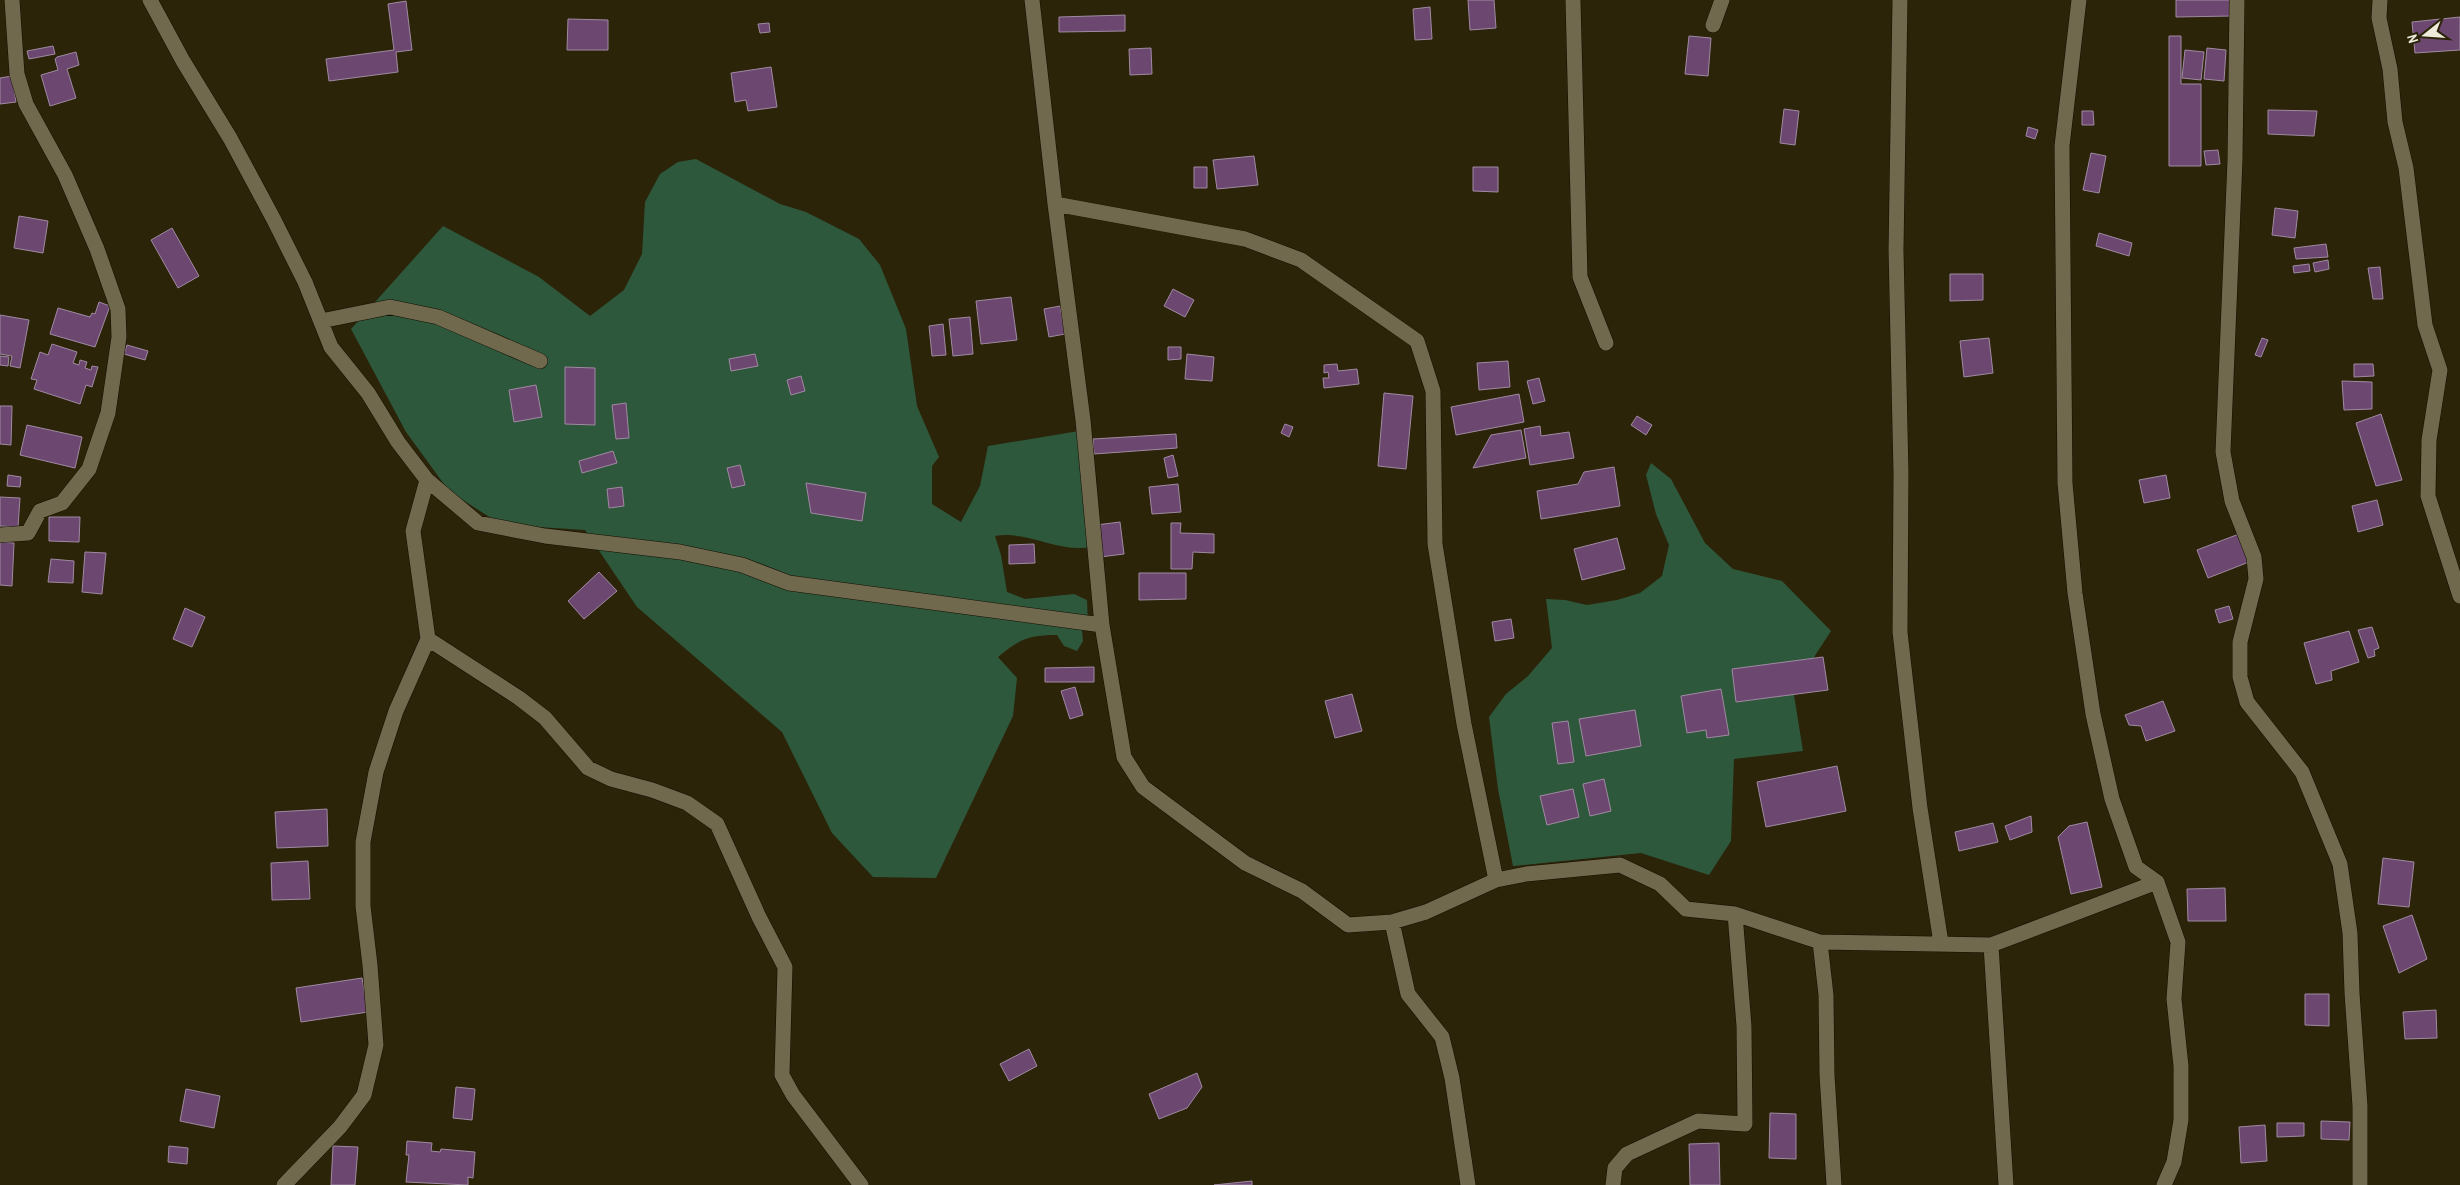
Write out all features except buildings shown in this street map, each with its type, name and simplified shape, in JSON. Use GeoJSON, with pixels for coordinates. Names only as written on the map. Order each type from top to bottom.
{"type":"FeatureCollection","features":[{"type":"Feature","properties":{"kind":"street"},"geometry":{"type":"LineString","coordinates":[[0,535],[28,533],[40,511],[62,503],[89,469],[108,413],[118,337],[118,309],[97,248],[65,175],[24,96],[17,74],[12,0]]}},
{"type":"Feature","properties":{"kind":"street"},"geometry":{"type":"LineString","coordinates":[[150,0],[183,62],[230,138],[305,282],[331,347],[368,393],[398,442],[426,480],[478,523],[545,536],[680,552],[742,565],[789,583],[1102,625]]}},
{"type":"Feature","properties":{"kind":"street"},"geometry":{"type":"LineString","coordinates":[[1032,0],[1055,204],[1083,420],[1102,625],[1124,757],[1143,787],[1245,863],[1302,891],[1348,925],[1392,922],[1426,912],[1496,880],[1526,874],[1620,865],[1660,884],[1686,909],[1735,914],[1820,942],[1991,945],[2156,882]]}},
{"type":"Feature","properties":{"kind":"street"},"geometry":{"type":"LineString","coordinates":[[1573,0],[1580,277],[1606,343]]}},
{"type":"Feature","properties":{"kind":"street"},"geometry":{"type":"LineString","coordinates":[[1713,25],[1722,0]]}},
{"type":"Feature","properties":{"kind":"street"},"geometry":{"type":"LineString","coordinates":[[1900,0],[1896,250],[1901,473],[1900,632],[1920,808],[1941,943]]}},
{"type":"Feature","properties":{"kind":"street"},"geometry":{"type":"LineString","coordinates":[[2078,0],[2062,146],[2065,483],[2074,583],[2093,714],[2112,800],[2136,867],[2156,882],[2178,942],[2174,999],[2181,1066],[2181,1120],[2174,1162],[2164,1185]]}},
{"type":"Feature","properties":{"kind":"street"},"geometry":{"type":"LineString","coordinates":[[2237,0],[2235,160],[2223,452],[2232,501],[2254,557],[2256,579],[2240,642],[2240,677],[2248,702],[2302,772],[2340,864],[2350,933],[2360,1106],[2360,1185]]}},
{"type":"Feature","properties":{"kind":"street"},"geometry":{"type":"LineString","coordinates":[[2380,0],[2379,18],[2390,69],[2396,122],[2406,168],[2425,324],[2440,370],[2429,440],[2428,496],[2460,596]]}},
{"type":"Feature","properties":{"kind":"street"},"geometry":{"type":"LineString","coordinates":[[1055,204],[1245,239],[1301,260],[1417,341],[1433,391],[1435,544],[1464,724],[1496,880]]}},
{"type":"Feature","properties":{"kind":"street"},"geometry":{"type":"LineString","coordinates":[[321,322],[390,307],[438,317],[540,361]]}},
{"type":"Feature","properties":{"kind":"street"},"geometry":{"type":"LineString","coordinates":[[284,1185],[340,1127],[364,1095],[376,1045],[363,906],[363,842],[376,772],[393,720],[428,639],[413,532],[426,480]]}},
{"type":"Feature","properties":{"kind":"street"},"geometry":{"type":"LineString","coordinates":[[428,639],[519,698],[545,718],[588,768],[611,779],[652,790],[687,803],[718,824],[759,917],[785,967],[782,1075],[793,1095],[861,1185]]}},
{"type":"Feature","properties":{"kind":"street"},"geometry":{"type":"LineString","coordinates":[[1613,1185],[1615,1168],[1627,1154],[1698,1121],[1745,1124],[1744,1026],[1735,914]]}},
{"type":"Feature","properties":{"kind":"street"},"geometry":{"type":"LineString","coordinates":[[1392,922],[1408,994],[1442,1037],[1452,1078],[1468,1185]]}},
{"type":"Feature","properties":{"kind":"street"},"geometry":{"type":"LineString","coordinates":[[1820,942],[1826,995],[1834,1185]]}},
{"type":"Feature","properties":{"kind":"street"},"geometry":{"type":"LineString","coordinates":[[1991,945],[2006,1185]]}},
{"type":"Feature","properties":{"kind":"green space"},"geometry":{"type":"Polygon","coordinates":[[[696,159],[780,204],[806,212],[859,239],[880,265],[906,329],[917,406],[939,457],[932,466],[932,504],[961,522],[980,486],[988,446],[1079,431],[1091,547],[1067,547],[1019,536],[995,536],[1001,555],[1007,592],[1025,599],[1074,594],[1087,600],[1088,626],[1082,631],[1083,641],[1077,651],[1064,646],[1057,635],[1047,635],[1025,639],[998,657],[1017,678],[1013,716],[936,878],[873,877],[832,833],[782,732],[637,607],[585,530],[538,527],[494,520],[449,491],[406,432],[351,329],[443,226],[539,277],[590,316],[624,290],[642,254],[645,202],[660,174],[678,162],[696,159]]]}},
{"type":"Feature","properties":{"kind":"green space"},"geometry":{"type":"Polygon","coordinates":[[[1651,463],[1671,479],[1705,543],[1733,569],[1782,581],[1831,631],[1794,695],[1803,751],[1734,759],[1731,841],[1709,875],[1641,853],[1513,866],[1498,789],[1489,717],[1506,694],[1528,676],[1552,648],[1546,599],[1565,600],[1587,605],[1617,600],[1640,593],[1662,576],[1669,545],[1656,514],[1646,475],[1651,463]]]}}]}
